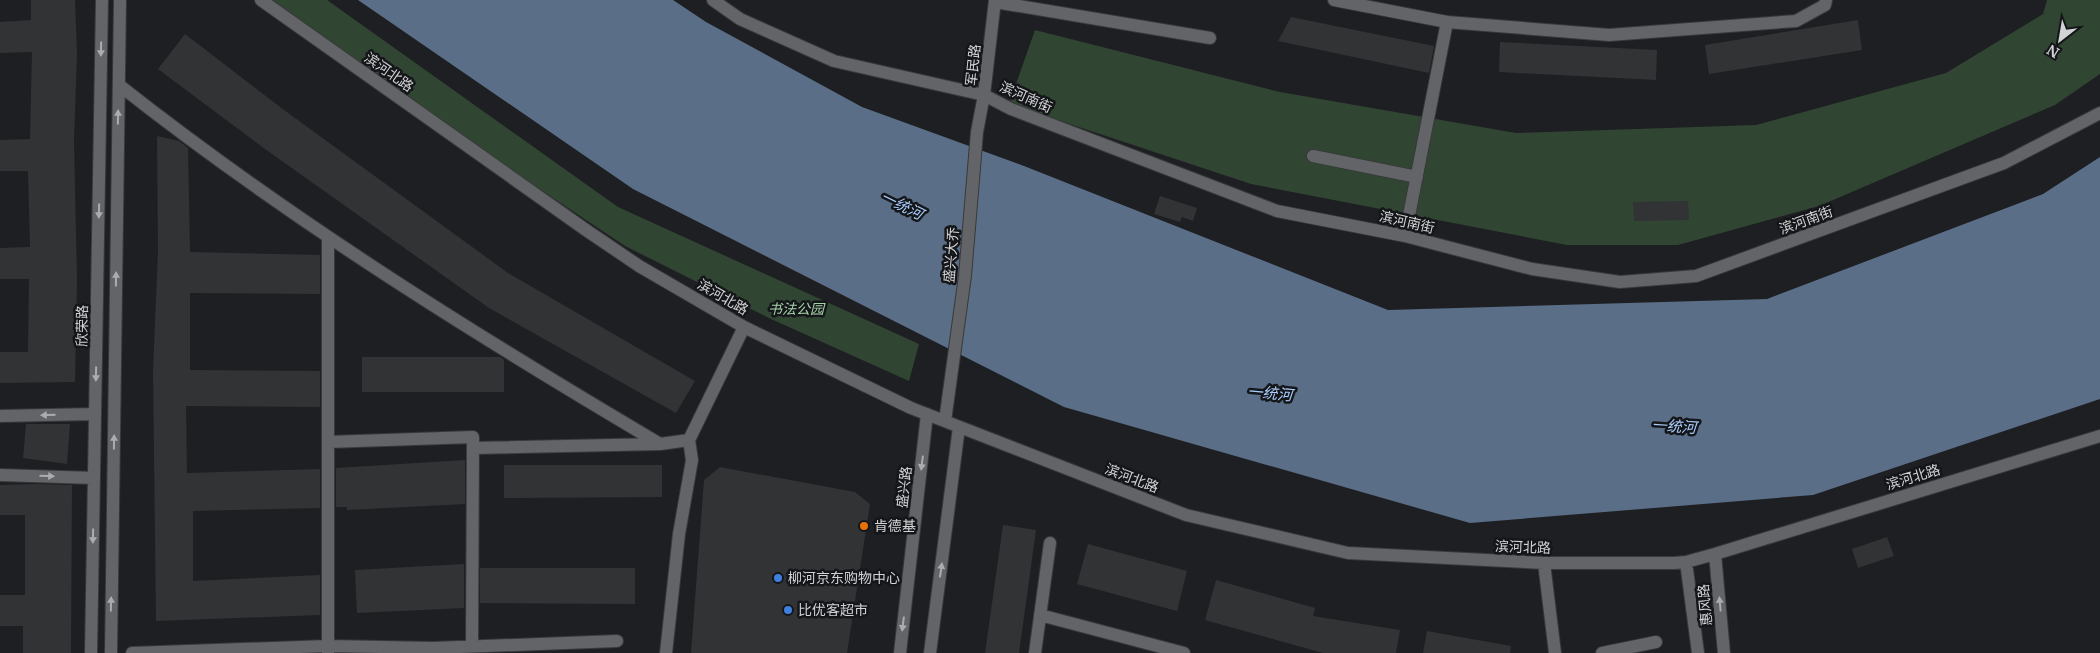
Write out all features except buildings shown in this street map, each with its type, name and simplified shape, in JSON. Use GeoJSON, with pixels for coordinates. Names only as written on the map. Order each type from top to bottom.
{"type":"FeatureCollection","features":[{"type":"Feature","properties":{"kind":"street","name":"欣荣路"},"geometry":{"type":"LineString","coordinates":[[91,653],[102,0]]}},
{"type":"Feature","properties":{"kind":"street"},"geometry":{"type":"LineString","coordinates":[[110,653],[120,0]]}},
{"type":"Feature","properties":{"kind":"street","name":"滨河北路"},"geometry":{"type":"LineString","coordinates":[[261,0],[632,261],[744,327],[911,408],[1186,515],[1348,553],[1544,564],[1686,562],[2100,436]]}},
{"type":"Feature","properties":{"kind":"street","name":"滨河南街"},"geometry":{"type":"LineString","coordinates":[[714,0],[740,19],[834,61],[984,95],[1011,109],[1277,211],[1405,236],[1532,269],[1620,282],[1696,276],[2004,163],[2100,113]]}},
{"type":"Feature","properties":{"kind":"street"},"geometry":{"type":"LineString","coordinates":[[1334,0],[1447,22],[1609,35],[1796,20],[1825,5],[1826,0]]}},
{"type":"Feature","properties":{"kind":"street"},"geometry":{"type":"LineString","coordinates":[[995,1],[1210,38]]}},
{"type":"Feature","properties":{"kind":"street","name":"军民路"},"geometry":{"type":"LineString","coordinates":[[977,132],[984,95],[995,1]]}},
{"type":"Feature","properties":{"kind":"street"},"geometry":{"type":"LineString","coordinates":[[1405,236],[1447,22]]}},
{"type":"Feature","properties":{"kind":"street"},"geometry":{"type":"LineString","coordinates":[[119,85],[328,238],[517,359],[660,444]]}},
{"type":"Feature","properties":{"kind":"street","name":"盛兴大乔"},"geometry":{"type":"LineString","coordinates":[[945,421],[965,276],[977,132]]}},
{"type":"Feature","properties":{"kind":"street"},"geometry":{"type":"LineString","coordinates":[[1313,156],[1417,177]]}},
{"type":"Feature","properties":{"kind":"street"},"geometry":{"type":"LineString","coordinates":[[328,238],[328,649]]}},
{"type":"Feature","properties":{"kind":"street"},"geometry":{"type":"LineString","coordinates":[[666,653],[679,534],[692,460],[689,440],[744,327]]}},
{"type":"Feature","properties":{"kind":"street"},"geometry":{"type":"LineString","coordinates":[[0,416],[95,414]]}},
{"type":"Feature","properties":{"kind":"street","name":"盛兴路"},"geometry":{"type":"LineString","coordinates":[[900,653],[927,414]]}},
{"type":"Feature","properties":{"kind":"street"},"geometry":{"type":"LineString","coordinates":[[930,653],[959,427]]}},
{"type":"Feature","properties":{"kind":"street"},"geometry":{"type":"LineString","coordinates":[[328,442],[473,437],[472,646]]}},
{"type":"Feature","properties":{"kind":"street"},"geometry":{"type":"LineString","coordinates":[[473,448],[660,444],[689,440]]}},
{"type":"Feature","properties":{"kind":"street"},"geometry":{"type":"LineString","coordinates":[[0,475],[94,478]]}},
{"type":"Feature","properties":{"kind":"street"},"geometry":{"type":"LineString","coordinates":[[1035,653],[1050,543]]}},
{"type":"Feature","properties":{"kind":"street","name":"惠风路"},"geometry":{"type":"LineString","coordinates":[[1715,554],[1724,653]]}},
{"type":"Feature","properties":{"kind":"street"},"geometry":{"type":"LineString","coordinates":[[1686,562],[1698,653]]}},
{"type":"Feature","properties":{"kind":"street"},"geometry":{"type":"LineString","coordinates":[[1544,564],[1555,653]]}},
{"type":"Feature","properties":{"kind":"street"},"geometry":{"type":"LineString","coordinates":[[1040,615],[1184,653]]}},
{"type":"Feature","properties":{"kind":"street"},"geometry":{"type":"LineString","coordinates":[[132,653],[328,649],[433,650],[472,646],[617,641]]}},
{"type":"Feature","properties":{"kind":"street"},"geometry":{"type":"LineString","coordinates":[[1602,653],[1656,642]]}},
{"type":"Feature","properties":{"kind":"green space","name":"书法公园"},"geometry":{"type":"Polygon","coordinates":[[[268,0],[327,0],[618,207],[919,344],[909,381],[771,319],[625,246],[460,136],[268,0]]]}},
{"type":"Feature","properties":{"kind":"green space"},"geometry":{"type":"Polygon","coordinates":[[[2047,0],[2100,0],[2100,74],[2055,105],[1819,206],[1678,245],[1567,245],[1251,184],[1009,104],[1035,30],[1280,92],[1516,133],[1756,125],[1946,73],[2043,14],[2047,0]]]}},
{"type":"Feature","properties":{"kind":"water","name":"一统河"},"geometry":{"type":"Polygon","coordinates":[[[358,0],[673,0],[706,22],[862,107],[1024,166],[1388,310],[1767,299],[2043,194],[2100,157],[2100,399],[1813,495],[1470,523],[1064,407],[633,189],[358,0]]]}},
{"type":"Feature","properties":{"kind":"place","name":"肯德基"},"geometry":{"type":"Point","coordinates":[864,526]}},
{"type":"Feature","properties":{"kind":"place","name":"柳河京东购物中心"},"geometry":{"type":"Point","coordinates":[778,578]}},
{"type":"Feature","properties":{"kind":"place","name":"比优客超市"},"geometry":{"type":"Point","coordinates":[788,610]}}]}
